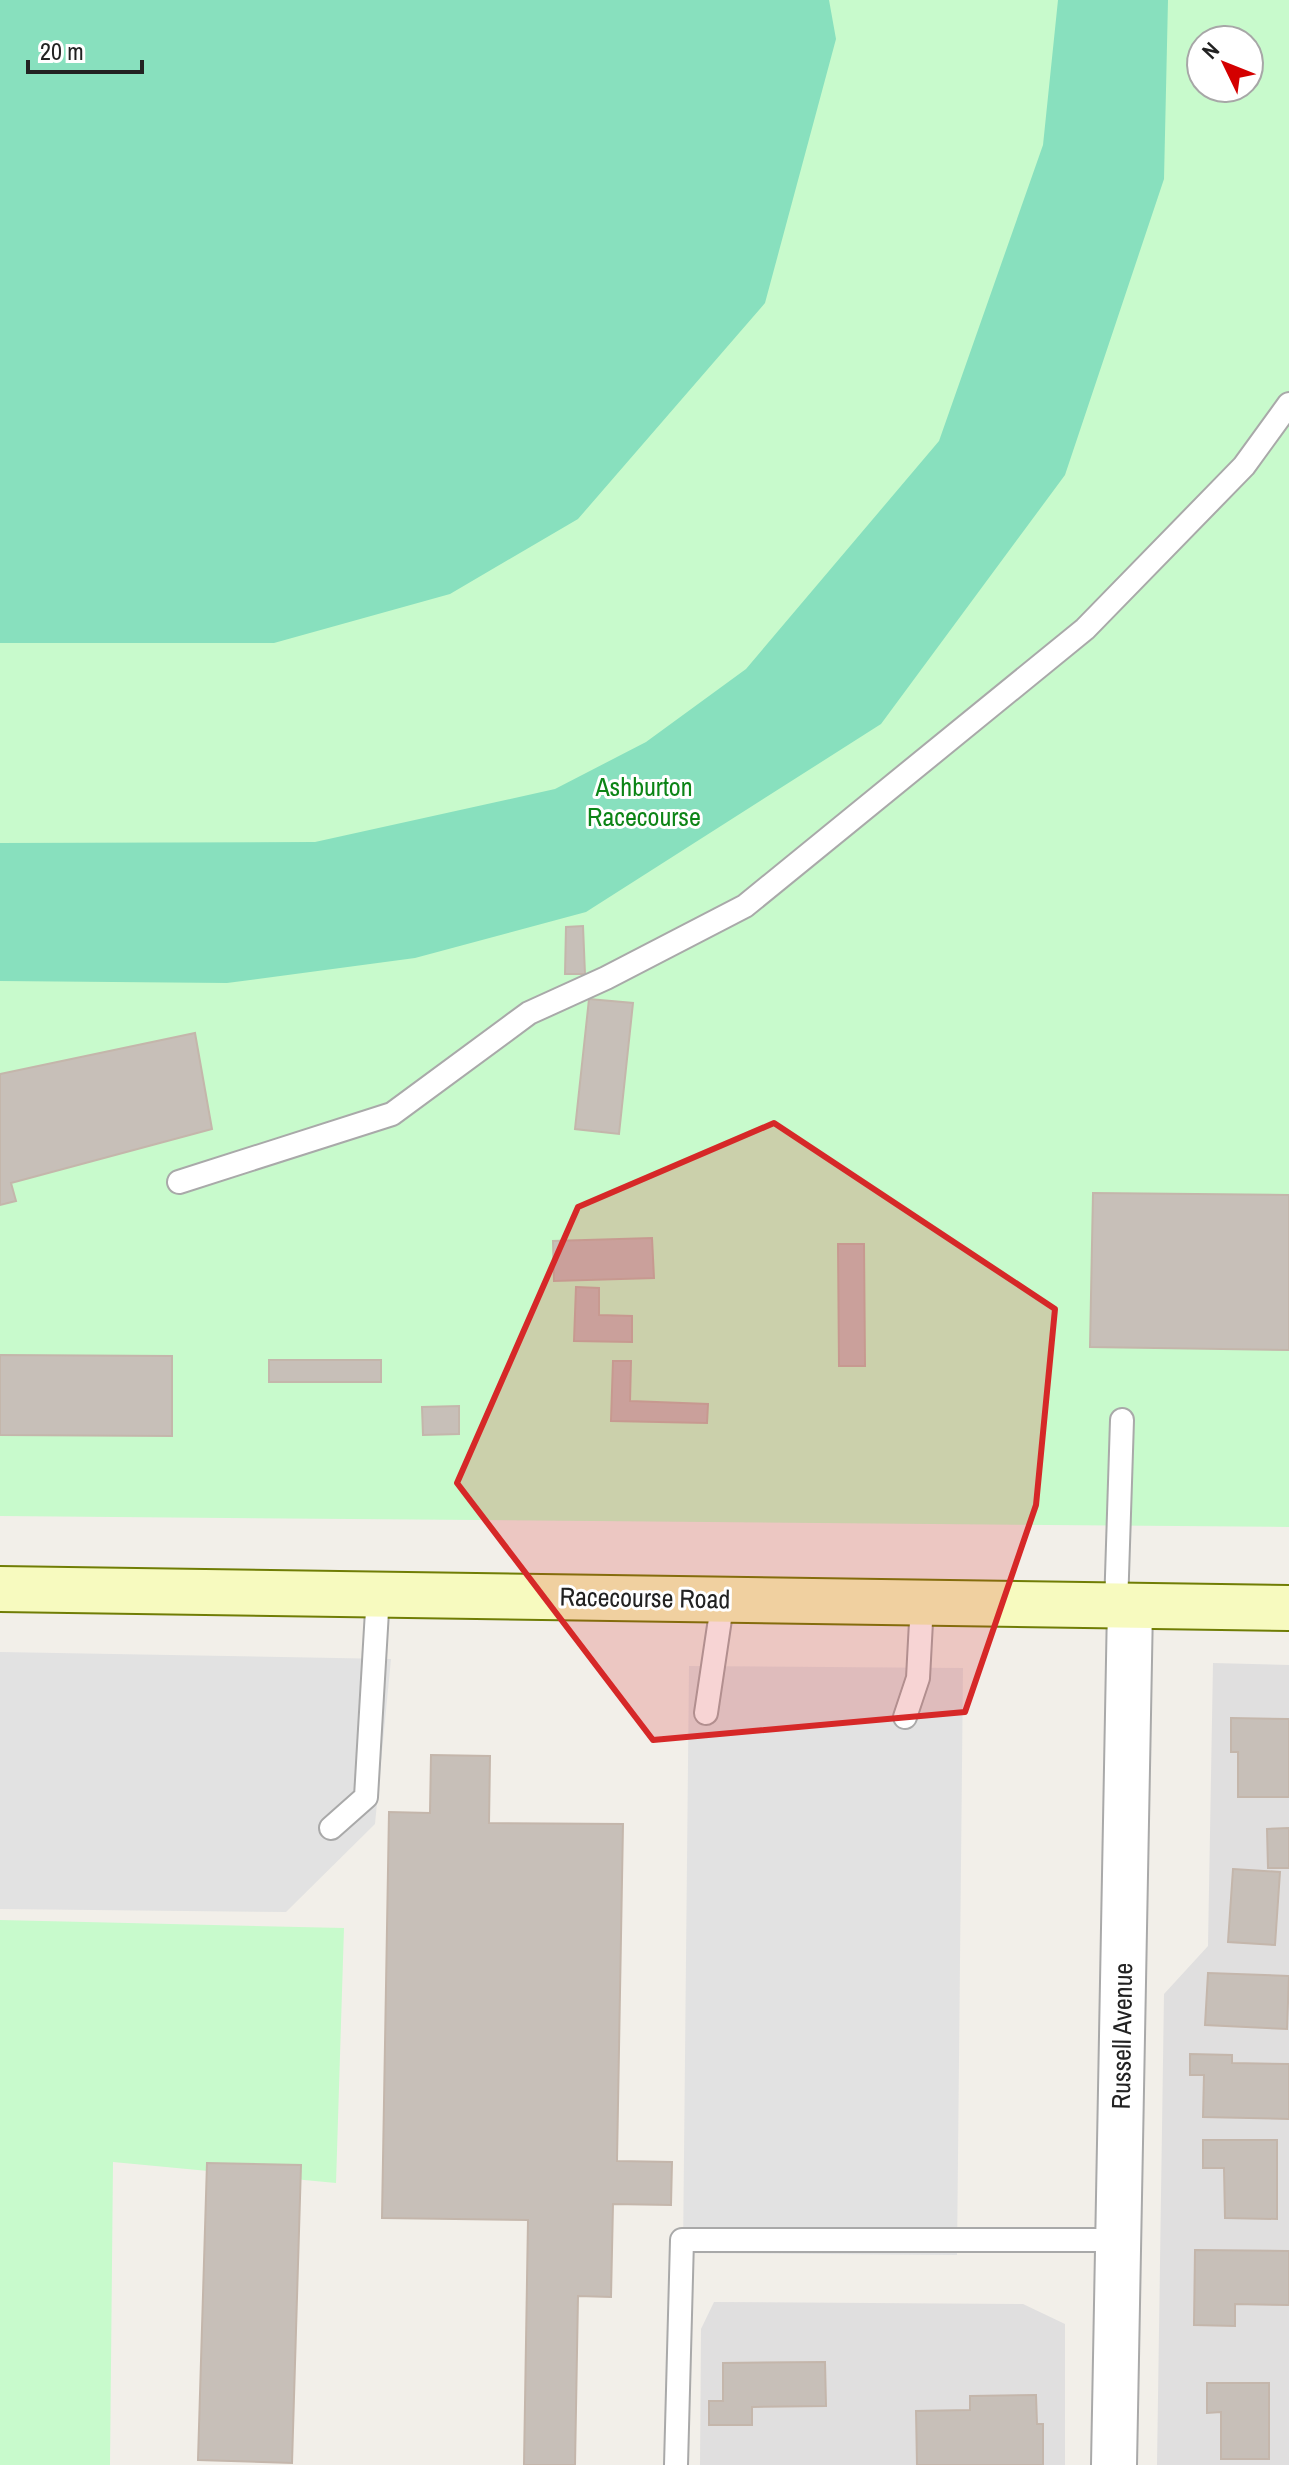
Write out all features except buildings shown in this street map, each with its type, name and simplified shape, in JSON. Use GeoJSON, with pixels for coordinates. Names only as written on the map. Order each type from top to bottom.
{"type":"FeatureCollection","features":[{"type":"Feature","properties":{"kind":"street","name":"Racecourse Road"},"geometry":{"type":"LineString","coordinates":[[0,1589],[1289,1608]]}},
{"type":"Feature","properties":{"kind":"street","name":"Russell Avenue"},"geometry":{"type":"LineString","coordinates":[[1114,2465],[1123,1607]]}},
{"type":"Feature","properties":{"kind":"lane"},"geometry":{"type":"LineString","coordinates":[[179,1182],[392,1114],[529,1013],[606,978],[745,906],[1085,629],[1244,466],[1289,404]]}},
{"type":"Feature","properties":{"kind":"lane"},"geometry":{"type":"LineString","coordinates":[[1122,1420],[1123,1607]]}},
{"type":"Feature","properties":{"kind":"lane"},"geometry":{"type":"LineString","coordinates":[[331,1828],[366,1797],[378,1594]]}},
{"type":"Feature","properties":{"kind":"lane"},"geometry":{"type":"LineString","coordinates":[[706,1713],[723,1599]]}},
{"type":"Feature","properties":{"kind":"lane"},"geometry":{"type":"LineString","coordinates":[[905,1717],[918,1678],[922,1603]]}},
{"type":"Feature","properties":{"kind":"lane"},"geometry":{"type":"LineString","coordinates":[[676,2465],[682,2240],[1118,2240]]}},
{"type":"Feature","properties":{"kind":"highlighted area"},"geometry":{"type":"Polygon","coordinates":[[[774,1123],[1055,1309],[1036,1505],[965,1712],[653,1740],[457,1483],[578,1207],[774,1123]]]}},
{"type":"Feature","properties":{"kind":"shaded area"},"geometry":{"type":"Polygon","coordinates":[[[0,1652],[391,1659],[375,1824],[286,1912],[0,1909],[0,1652]]]}},
{"type":"Feature","properties":{"kind":"shaded area"},"geometry":{"type":"Polygon","coordinates":[[[1213,1663],[1289,1665],[1289,2465],[1157,2465],[1164,1994],[1208,1946],[1213,1663]]]}},
{"type":"Feature","properties":{"kind":"shaded area"},"geometry":{"type":"Polygon","coordinates":[[[689,1666],[963,1668],[957,2255],[683,2253],[689,1666]]]}},
{"type":"Feature","properties":{"kind":"shaded area"},"geometry":{"type":"Polygon","coordinates":[[[714,2302],[1023,2304],[1065,2324],[1065,2465],[700,2465],[701,2329],[714,2302]]]}},
{"type":"Feature","properties":{"kind":"green space","name":"Ashburton Racecourse"},"geometry":{"type":"Polygon","coordinates":[[[0,0],[1289,0],[1289,1527],[0,1516],[0,0]]]}},
{"type":"Feature","properties":{"kind":"green space"},"geometry":{"type":"Polygon","coordinates":[[[0,0],[829,0],[836,39],[765,303],[578,519],[450,594],[274,643],[0,643],[0,0]]]}},
{"type":"Feature","properties":{"kind":"green space"},"geometry":{"type":"Polygon","coordinates":[[[1058,0],[1168,0],[1164,179],[1065,475],[881,724],[586,912],[415,958],[227,983],[0,981],[0,843],[315,842],[555,789],[646,742],[746,669],[939,441],[1043,145],[1058,0]]]}},
{"type":"Feature","properties":{"kind":"green space"},"geometry":{"type":"Polygon","coordinates":[[[0,1920],[344,1928],[336,2183],[113,2162],[110,2465],[0,2465],[0,1920]]]}}]}
